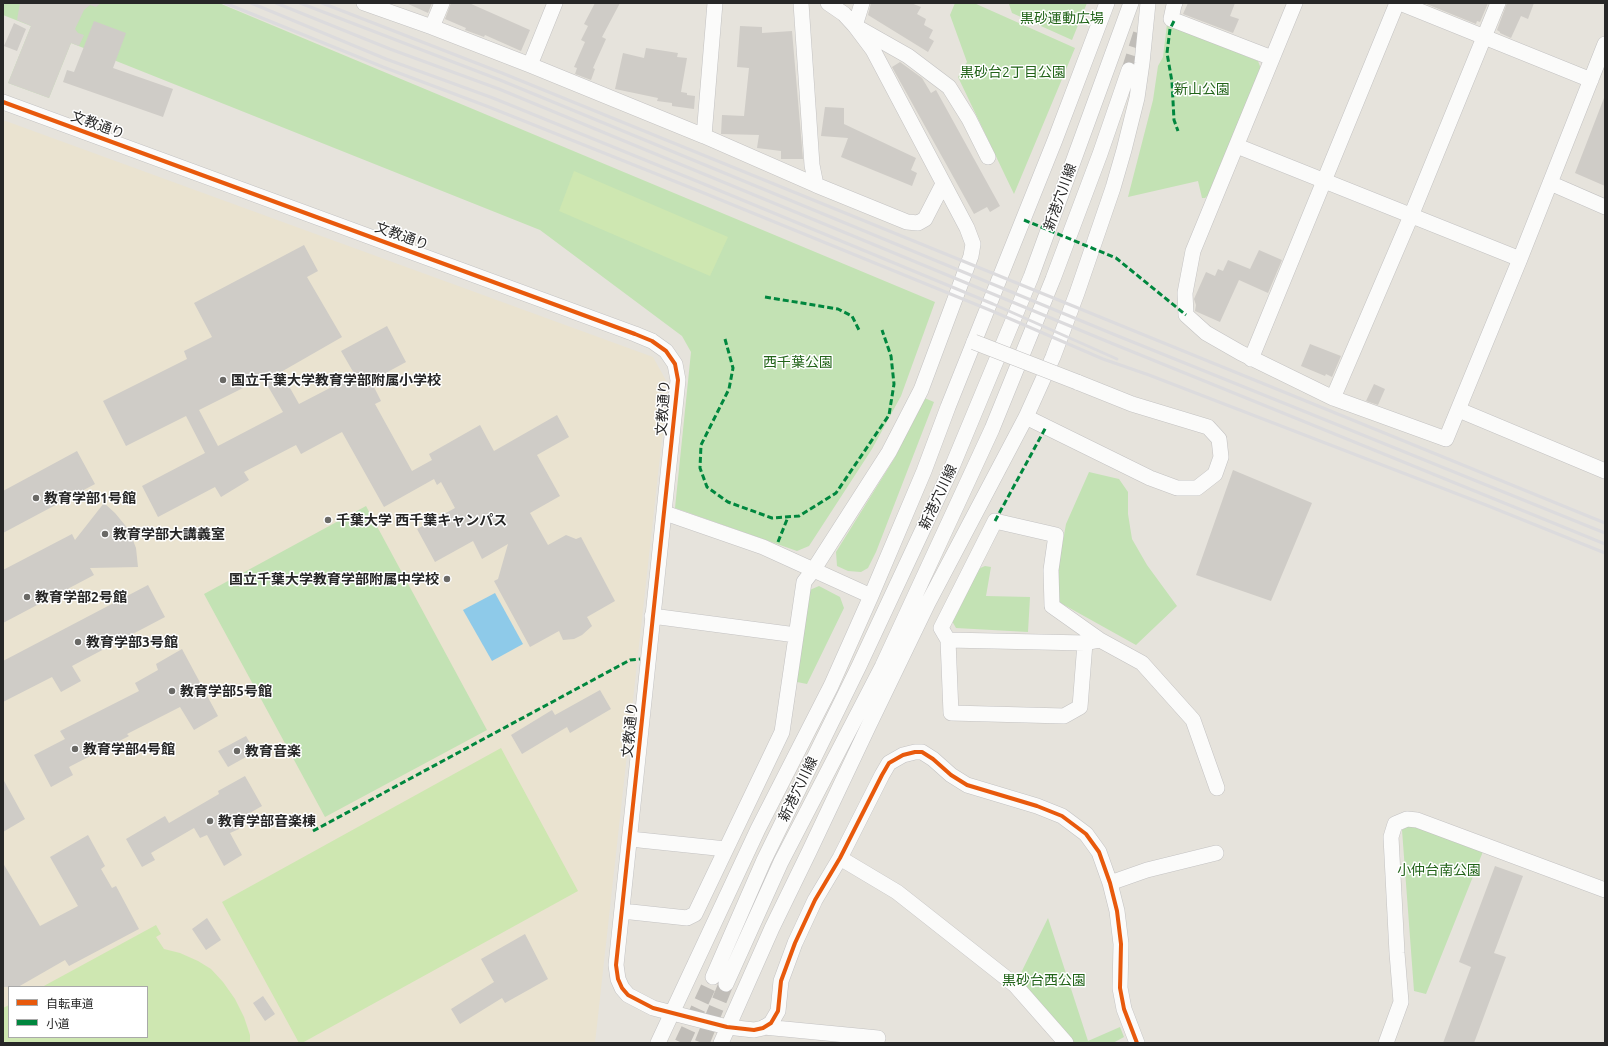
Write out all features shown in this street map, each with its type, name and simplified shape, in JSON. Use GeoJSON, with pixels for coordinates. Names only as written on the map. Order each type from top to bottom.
{"type":"FeatureCollection","features":[{"type":"Feature","properties":{"kind":"street"},"geometry":{"type":"LineString","coordinates":[[364,3],[432,27],[704,136],[816,185],[906,222],[918,223],[925,219],[943,184]]}},
{"type":"Feature","properties":{"kind":"street"},"geometry":{"type":"LineString","coordinates":[[432,27],[442,3]]}},
{"type":"Feature","properties":{"kind":"street"},"geometry":{"type":"LineString","coordinates":[[530,66],[555,3]]}},
{"type":"Feature","properties":{"kind":"street"},"geometry":{"type":"LineString","coordinates":[[704,136],[715,3]]}},
{"type":"Feature","properties":{"kind":"street"},"geometry":{"type":"LineString","coordinates":[[801,3],[812,165],[816,185]]}},
{"type":"Feature","properties":{"kind":"street"},"geometry":{"type":"LineString","coordinates":[[622,911],[687,918],[695,914],[782,732],[804,582],[814,569],[889,452],[914,404],[971,256],[973,244],[967,228],[873,50],[844,14],[828,3]]}},
{"type":"Feature","properties":{"kind":"street"},"geometry":{"type":"LineString","coordinates":[[855,26],[862,3]]}},
{"type":"Feature","properties":{"kind":"street"},"geometry":{"type":"LineString","coordinates":[[658,1043],[671,1012],[758,829],[831,686],[871,596],[924,471],[974,342],[1056,140],[1107,3]]}},
{"type":"Feature","properties":{"kind":"street","name":"新港穴川線"},"geometry":{"type":"LineString","coordinates":[[1129,70],[1084,198],[992,429],[882,667],[720,980],[764,860],[859,666],[952,467],[1031,277],[1131,3]]}},
{"type":"Feature","properties":{"kind":"street"},"geometry":{"type":"LineString","coordinates":[[721,1043],[772,928],[928,603],[1026,417],[1053,357],[1113,188],[1124,150],[1137,98],[1148,3]]}},
{"type":"Feature","properties":{"kind":"street"},"geometry":{"type":"LineString","coordinates":[[1175,3],[1170,19],[1272,58]]}},
{"type":"Feature","properties":{"kind":"street"},"geometry":{"type":"LineString","coordinates":[[1295,3],[1193,251],[1185,292],[1186,315],[1206,333],[1251,359],[1333,398],[1446,439],[1520,259],[1605,44]]}},
{"type":"Feature","properties":{"kind":"street"},"geometry":{"type":"LineString","coordinates":[[1251,359],[1397,3]]}},
{"type":"Feature","properties":{"kind":"street"},"geometry":{"type":"LineString","coordinates":[[1400,3],[1591,80]]}},
{"type":"Feature","properties":{"kind":"street"},"geometry":{"type":"LineString","coordinates":[[1333,398],[1411,216],[1498,3]]}},
{"type":"Feature","properties":{"kind":"street"},"geometry":{"type":"LineString","coordinates":[[855,26],[908,56],[949,87],[969,119],[988,157]]}},
{"type":"Feature","properties":{"kind":"street","name":"文教通り"},"geometry":{"type":"LineString","coordinates":[[3,102],[614,326],[652,341],[666,351],[674,364],[678,380],[616,965],[618,978],[622,988],[628,995],[653,1008],[727,1027],[754,1030],[764,1027],[878,1038]]}},
{"type":"Feature","properties":{"kind":"street"},"geometry":{"type":"LineString","coordinates":[[1237,146],[1520,259]]}},
{"type":"Feature","properties":{"kind":"street"},"geometry":{"type":"LineString","coordinates":[[1550,183],[1605,207]]}},
{"type":"Feature","properties":{"kind":"street"},"geometry":{"type":"LineString","coordinates":[[974,342],[1132,404],[1208,427],[1219,439],[1221,457],[1215,474],[1197,488],[1177,488],[1150,478],[1026,417]]}},
{"type":"Feature","properties":{"kind":"street"},"geometry":{"type":"LineString","coordinates":[[1459,410],[1605,471]]}},
{"type":"Feature","properties":{"kind":"street"},"geometry":{"type":"LineString","coordinates":[[665,513],[763,547],[871,596]]}},
{"type":"Feature","properties":{"kind":"street"},"geometry":{"type":"LineString","coordinates":[[1085,643],[1080,707],[1064,716],[951,712],[948,640],[941,628],[996,521],[1056,535],[1050,570],[1052,606],[1100,640],[1142,663],[1193,720],[1218,788]]}},
{"type":"Feature","properties":{"kind":"street"},"geometry":{"type":"LineString","coordinates":[[652,616],[796,635]]}},
{"type":"Feature","properties":{"kind":"street"},"geometry":{"type":"LineString","coordinates":[[948,640],[1085,643],[1100,640]]}},
{"type":"Feature","properties":{"kind":"street"},"geometry":{"type":"LineString","coordinates":[[764,1027],[771,1023],[778,1011],[781,981],[795,942],[815,900],[840,858],[889,762],[903,755],[922,752],[933,758],[951,775],[967,785],[1037,806],[1062,816],[1086,834],[1099,852],[1110,883],[1117,911],[1121,944],[1120,988],[1124,1009],[1137,1043]]}},
{"type":"Feature","properties":{"kind":"street"},"geometry":{"type":"LineString","coordinates":[[1386,1043],[1401,1002],[1391,837],[1395,824],[1407,819],[1416,820],[1605,890]]}},
{"type":"Feature","properties":{"kind":"street"},"geometry":{"type":"LineString","coordinates":[[630,839],[726,849]]}},
{"type":"Feature","properties":{"kind":"street"},"geometry":{"type":"LineString","coordinates":[[1110,883],[1147,870],[1216,853]]}},
{"type":"Feature","properties":{"kind":"street"},"geometry":{"type":"LineString","coordinates":[[840,858],[897,892],[1014,985],[1066,1043]]}},
{"type":"Feature","properties":{"kind":"shaded area"},"geometry":{"type":"Polygon","coordinates":[[[20,3],[101,3],[96,7],[90,5],[84,10],[75,29],[78,33],[84,35],[79,46],[71,43],[49,98],[8,83],[31,26],[17,20],[20,3]]]}},
{"type":"Feature","properties":{"kind":"shaded area","name":"千葉大学 西千葉キャンパス"},"geometry":{"type":"Polygon","coordinates":[[[3,120],[653,357],[668,384],[595,1043],[3,1043],[3,120]]]}},
{"type":"Feature","properties":{"kind":"green space","name":"西千葉公園"},"geometry":{"type":"Polygon","coordinates":[[[3,3],[219,3],[935,302],[901,396],[872,449],[809,546],[797,551],[675,508],[691,352],[682,336],[540,230],[71,43],[49,98],[8,83],[31,26],[3,15],[3,3]]]}},
{"type":"Feature","properties":{"kind":"green space","name":"黒砂台2丁目公園"},"geometry":{"type":"Polygon","coordinates":[[[955,3],[974,3],[1075,48],[1014,194],[958,77],[967,62],[950,15],[955,3]]]}},
{"type":"Feature","properties":{"kind":"green space","name":"黒砂運動広場"},"geometry":{"type":"Polygon","coordinates":[[[1007,3],[1087,3],[1072,40],[1012,13],[1009,4],[1007,3]]]}},
{"type":"Feature","properties":{"kind":"green space","name":"新山公園"},"geometry":{"type":"Polygon","coordinates":[[[1167,24],[1258,61],[1261,69],[1211,192],[1205,198],[1202,198],[1198,181],[1128,197],[1153,100],[1158,66],[1163,57],[1167,24]]]}},
{"type":"Feature","properties":{"kind":"green space"},"geometry":{"type":"Polygon","coordinates":[[[574,171],[728,237],[710,276],[559,211],[574,171]]]}},
{"type":"Feature","properties":{"kind":"green space"},"geometry":{"type":"Polygon","coordinates":[[[922,397],[934,402],[876,552],[868,568],[861,572],[848,571],[837,566],[836,552],[894,459],[922,397]]]}},
{"type":"Feature","properties":{"kind":"green space"},"geometry":{"type":"Polygon","coordinates":[[[1089,472],[1119,479],[1128,492],[1128,514],[1132,539],[1147,565],[1177,606],[1136,645],[1057,601],[1055,585],[1066,524],[1089,472]]]}},
{"type":"Feature","properties":{"kind":"green space"},"geometry":{"type":"Polygon","coordinates":[[[366,506],[487,730],[325,817],[204,594],[366,506]]]}},
{"type":"Feature","properties":{"kind":"green space"},"geometry":{"type":"Polygon","coordinates":[[[985,566],[991,567],[986,596],[1030,597],[1028,632],[956,628],[952,621],[978,569],[985,566]]]}},
{"type":"Feature","properties":{"kind":"green space"},"geometry":{"type":"Polygon","coordinates":[[[819,586],[840,597],[844,608],[807,684],[792,681],[805,592],[819,586]]]}},
{"type":"Feature","properties":{"kind":"green space"},"geometry":{"type":"Polygon","coordinates":[[[501,748],[578,891],[302,1043],[299,1043],[222,902],[501,748]]]}},
{"type":"Feature","properties":{"kind":"green space","name":"小仲台南公園"},"geometry":{"type":"Polygon","coordinates":[[[1412,823],[1484,849],[1426,994],[1414,991],[1402,830],[1412,823]]]}},
{"type":"Feature","properties":{"kind":"green space","name":"黒砂台西公園"},"geometry":{"type":"Polygon","coordinates":[[[1048,918],[1088,1041],[1120,1027],[1124,1037],[1113,1043],[1068,1043],[1016,983],[1048,918]]]}},
{"type":"Feature","properties":{"kind":"green space"},"geometry":{"type":"Polygon","coordinates":[[[156,925],[161,934],[156,937],[164,949],[180,953],[198,961],[211,969],[223,982],[235,999],[244,1017],[250,1035],[250,1043],[3,1043],[3,1008],[8,1006],[8,1038],[148,1038],[148,986],[44,986],[156,925]]]}},
{"type":"Feature","properties":{"kind":"water"},"geometry":{"type":"Polygon","coordinates":[[[495,593],[523,644],[492,661],[463,610],[495,593]]]}},
{"type":"Feature","properties":{"kind":"building"},"geometry":{"type":"Polygon","coordinates":[[[406,3],[432,3],[428,13],[406,3]]]}},
{"type":"Feature","properties":{"kind":"building"},"geometry":{"type":"Polygon","coordinates":[[[451,3],[469,3],[530,30],[521,51],[485,35],[484,37],[465,30],[466,28],[445,19],[451,3]]]}},
{"type":"Feature","properties":{"kind":"building"},"geometry":{"type":"Polygon","coordinates":[[[595,3],[620,3],[602,37],[606,39],[593,68],[595,69],[591,80],[575,74],[577,68],[574,67],[585,42],[581,40],[588,26],[584,24],[595,3]]]}},
{"type":"Feature","properties":{"kind":"building"},"geometry":{"type":"Polygon","coordinates":[[[871,3],[911,3],[921,7],[917,14],[926,19],[924,25],[933,30],[929,38],[934,41],[928,52],[868,15],[871,3]]]}},
{"type":"Feature","properties":{"kind":"building"},"geometry":{"type":"Polygon","coordinates":[[[1188,3],[1235,3],[1230,16],[1239,19],[1233,33],[1183,14],[1188,3]]]}},
{"type":"Feature","properties":{"kind":"building"},"geometry":{"type":"Polygon","coordinates":[[[1424,3],[1488,3],[1480,22],[1477,21],[1476,24],[1424,3]]]}},
{"type":"Feature","properties":{"kind":"building"},"geometry":{"type":"Polygon","coordinates":[[[1507,3],[1534,3],[1528,19],[1521,16],[1511,38],[1497,30],[1507,3]]]}},
{"type":"Feature","properties":{"kind":"building"},"geometry":{"type":"Polygon","coordinates":[[[94,21],[126,33],[113,68],[173,89],[163,117],[63,82],[67,70],[74,72],[94,21]]]}},
{"type":"Feature","properties":{"kind":"building"},"geometry":{"type":"Polygon","coordinates":[[[14,23],[26,29],[17,51],[4,46],[14,23]]]}},
{"type":"Feature","properties":{"kind":"building"},"geometry":{"type":"Polygon","coordinates":[[[740,26],[762,27],[762,33],[792,31],[803,159],[781,159],[781,151],[757,148],[759,135],[721,134],[722,115],[744,116],[749,68],[737,67],[740,26]]]}},
{"type":"Feature","properties":{"kind":"building"},"geometry":{"type":"Polygon","coordinates":[[[646,48],[678,53],[677,57],[687,58],[681,92],[687,93],[687,95],[695,96],[694,109],[672,106],[672,103],[657,101],[658,98],[615,89],[623,53],[644,58],[646,48]]]}},
{"type":"Feature","properties":{"kind":"building"},"geometry":{"type":"Polygon","coordinates":[[[900,62],[922,78],[931,93],[936,90],[1000,206],[990,212],[987,207],[974,214],[892,67],[900,62]]]}},
{"type":"Feature","properties":{"kind":"building"},"geometry":{"type":"Polygon","coordinates":[[[1605,98],[1605,186],[1575,173],[1605,98]]]}},
{"type":"Feature","properties":{"kind":"building"},"geometry":{"type":"Polygon","coordinates":[[[825,107],[844,108],[844,124],[916,158],[911,170],[917,173],[912,186],[841,157],[848,138],[821,136],[825,107]]]}},
{"type":"Feature","properties":{"kind":"building"},"geometry":{"type":"Polygon","coordinates":[[[304,245],[318,271],[307,277],[342,337],[281,372],[299,404],[355,375],[341,351],[387,326],[406,362],[371,381],[381,401],[375,404],[412,471],[432,460],[429,454],[480,425],[494,451],[557,415],[569,437],[537,455],[560,496],[530,513],[548,545],[566,535],[576,539],[581,537],[615,601],[587,617],[592,626],[582,635],[574,639],[563,640],[559,631],[530,647],[494,581],[498,579],[508,544],[482,559],[473,541],[435,562],[417,529],[455,508],[441,482],[437,485],[434,479],[384,507],[342,432],[301,454],[296,445],[244,472],[249,480],[221,497],[215,487],[158,517],[142,486],[205,453],[186,416],[126,446],[103,401],[187,359],[184,351],[212,337],[194,303],[304,245]],[[263,378],[199,410],[218,446],[283,412],[263,378]]]}},
{"type":"Feature","properties":{"kind":"building"},"geometry":{"type":"Polygon","coordinates":[[[1259,250],[1282,260],[1268,293],[1239,280],[1220,322],[1195,311],[1196,305],[1194,299],[1206,272],[1215,276],[1218,269],[1223,271],[1228,260],[1250,269],[1259,250]]]}},
{"type":"Feature","properties":{"kind":"building"},"geometry":{"type":"Polygon","coordinates":[[[1310,344],[1341,356],[1332,377],[1326,374],[1325,376],[1301,366],[1310,344]]]}},
{"type":"Feature","properties":{"kind":"building"},"geometry":{"type":"Polygon","coordinates":[[[1374,384],[1385,389],[1378,405],[1366,401],[1374,384]]]}},
{"type":"Feature","properties":{"kind":"building","name":"教育学部1号館"},"geometry":{"type":"Polygon","coordinates":[[[77,451],[95,484],[3,533],[3,491],[77,451]]]}},
{"type":"Feature","properties":{"kind":"building"},"geometry":{"type":"Polygon","coordinates":[[[1233,470],[1312,503],[1271,601],[1196,575],[1233,470]]]}},
{"type":"Feature","properties":{"kind":"building","name":"教育学部2号館"},"geometry":{"type":"Polygon","coordinates":[[[104,503],[115,513],[129,530],[136,548],[138,567],[90,568],[94,575],[3,623],[3,570],[72,534],[75,540],[104,503]]]}},
{"type":"Feature","properties":{"kind":"building","name":"教育学部3号館"},"geometry":{"type":"Polygon","coordinates":[[[148,585],[165,617],[72,666],[81,681],[61,692],[52,677],[3,702],[3,661],[148,585]]]}},
{"type":"Feature","properties":{"kind":"building"},"geometry":{"type":"Polygon","coordinates":[[[182,649],[218,716],[194,730],[180,707],[127,734],[129,736],[69,767],[73,775],[51,787],[34,755],[65,739],[60,731],[139,691],[135,683],[158,670],[156,664],[182,649]]]}},
{"type":"Feature","properties":{"kind":"building"},"geometry":{"type":"Polygon","coordinates":[[[600,690],[611,709],[570,733],[567,727],[522,754],[511,735],[552,710],[555,715],[600,690]]]}},
{"type":"Feature","properties":{"kind":"building","name":"教育音楽"},"geometry":{"type":"Polygon","coordinates":[[[246,736],[255,752],[228,767],[218,751],[246,736]]]}},
{"type":"Feature","properties":{"kind":"building"},"geometry":{"type":"Polygon","coordinates":[[[245,776],[262,806],[234,822],[239,829],[230,833],[242,855],[224,866],[207,835],[200,838],[194,828],[151,853],[155,860],[142,867],[126,839],[165,816],[169,823],[219,794],[218,791],[245,776]]]}},
{"type":"Feature","properties":{"kind":"building"},"geometry":{"type":"Polygon","coordinates":[[[3,779],[25,819],[3,832],[3,779]]]}},
{"type":"Feature","properties":{"kind":"building"},"geometry":{"type":"Polygon","coordinates":[[[88,835],[105,866],[101,869],[112,888],[116,886],[139,929],[69,966],[65,960],[20,986],[3,987],[3,863],[40,926],[78,906],[50,857],[88,835]]]}},
{"type":"Feature","properties":{"kind":"building"},"geometry":{"type":"Polygon","coordinates":[[[1495,866],[1523,876],[1494,953],[1506,957],[1474,1043],[1443,1043],[1471,967],[1459,962],[1495,866]]]}},
{"type":"Feature","properties":{"kind":"building"},"geometry":{"type":"Polygon","coordinates":[[[207,918],[221,940],[206,950],[192,929],[207,918]]]}},
{"type":"Feature","properties":{"kind":"building"},"geometry":{"type":"Polygon","coordinates":[[[525,934],[548,979],[505,1003],[502,998],[460,1024],[451,1009],[494,982],[481,959],[525,934]]]}},
{"type":"Feature","properties":{"kind":"building"},"geometry":{"type":"Polygon","coordinates":[[[263,996],[275,1014],[265,1021],[253,1003],[263,996]]]}},
{"type":"Feature","properties":{"kind":"tunnel"},"geometry":{"type":"LineString","coordinates":[[1129,70],[1142,29]]}},
{"type":"Feature","properties":{"kind":"tunnel"},"geometry":{"type":"LineString","coordinates":[[682,1043],[713,977]]}},
{"type":"Feature","properties":{"kind":"tunnel"},"geometry":{"type":"LineString","coordinates":[[702,1043],[726,984]]}},
{"type":"Feature","properties":{"kind":"railway"},"geometry":{"type":"LineString","coordinates":[[225,3],[383,67],[489,107],[699,191],[992,311],[1103,359],[1149,375],[1486,505],[1605,553]]}},
{"type":"Feature","properties":{"kind":"railway"},"geometry":{"type":"LineString","coordinates":[[251,3],[386,59],[493,98],[699,182],[993,304],[1117,359]]}},
{"type":"Feature","properties":{"kind":"railway"},"geometry":{"type":"LineString","coordinates":[[276,3],[390,49],[499,89],[1111,343],[1605,544]]}},
{"type":"Feature","properties":{"kind":"railway"},"geometry":{"type":"LineString","coordinates":[[300,3],[500,80],[1113,334],[1605,533]]}},
{"type":"Feature","properties":{"kind":"railway"},"geometry":{"type":"LineString","coordinates":[[322,3],[502,73],[1605,523]]}},
{"type":"Feature","properties":{"kind":"marked path"},"geometry":{"type":"LineString","coordinates":[[1174,21],[1170,29],[1167,53],[1172,82],[1174,120],[1178,131]]}},
{"type":"Feature","properties":{"kind":"marked path"},"geometry":{"type":"LineString","coordinates":[[1024,220],[1116,258],[1186,315]]}},
{"type":"Feature","properties":{"kind":"marked path"},"geometry":{"type":"LineString","coordinates":[[765,297],[838,309],[852,316],[859,330]]}},
{"type":"Feature","properties":{"kind":"marked path"},"geometry":{"type":"LineString","coordinates":[[725,339],[733,368],[729,389],[701,445],[700,468],[707,487],[728,502],[772,518],[799,516],[836,493],[889,415],[894,384],[891,356],[882,330]]}},
{"type":"Feature","properties":{"kind":"marked path"},"geometry":{"type":"LineString","coordinates":[[995,521],[1046,427]]}},
{"type":"Feature","properties":{"kind":"marked path"},"geometry":{"type":"LineString","coordinates":[[778,542],[788,517]]}},
{"type":"Feature","properties":{"kind":"marked path"},"geometry":{"type":"LineString","coordinates":[[313,831],[630,660],[640,659]]}},
{"type":"Feature","properties":{"kind":"cycle path"},"geometry":{"type":"LineString","coordinates":[[3,102],[635,334],[652,341],[666,351],[675,364],[678,380],[616,965],[618,979],[622,988],[628,995],[653,1008],[727,1027],[754,1030],[763,1028],[771,1023],[778,1011],[781,981],[795,943],[815,900],[840,858],[882,775],[889,763],[903,755],[922,752],[933,759],[951,775],[967,785],[1037,806],[1062,816],[1086,834],[1099,852],[1110,883],[1117,911],[1121,944],[1120,988],[1124,1009],[1137,1043]]}},
{"type":"Feature","properties":{"kind":"place","name":"国立千葉大学教育学部附属小学校"},"geometry":{"type":"Point","coordinates":[223,380]}},
{"type":"Feature","properties":{"kind":"place","name":"教育学部1号館"},"geometry":{"type":"Point","coordinates":[36,498]}},
{"type":"Feature","properties":{"kind":"place","name":"千葉大学 西千葉キャンパス"},"geometry":{"type":"Point","coordinates":[328,520]}},
{"type":"Feature","properties":{"kind":"place","name":"教育学部大講義室"},"geometry":{"type":"Point","coordinates":[105,534]}},
{"type":"Feature","properties":{"kind":"place","name":"国立千葉大学教育学部附属中学校"},"geometry":{"type":"Point","coordinates":[447,579]}},
{"type":"Feature","properties":{"kind":"place","name":"教育学部2号館"},"geometry":{"type":"Point","coordinates":[27,597]}},
{"type":"Feature","properties":{"kind":"place","name":"教育学部3号館"},"geometry":{"type":"Point","coordinates":[78,642]}},
{"type":"Feature","properties":{"kind":"place","name":"教育学部5号館"},"geometry":{"type":"Point","coordinates":[172,691]}},
{"type":"Feature","properties":{"kind":"place","name":"教育学部4号館"},"geometry":{"type":"Point","coordinates":[75,749]}},
{"type":"Feature","properties":{"kind":"place","name":"教育音楽"},"geometry":{"type":"Point","coordinates":[237,751]}},
{"type":"Feature","properties":{"kind":"place","name":"教育学部音楽棟"},"geometry":{"type":"Point","coordinates":[210,821]}}]}
